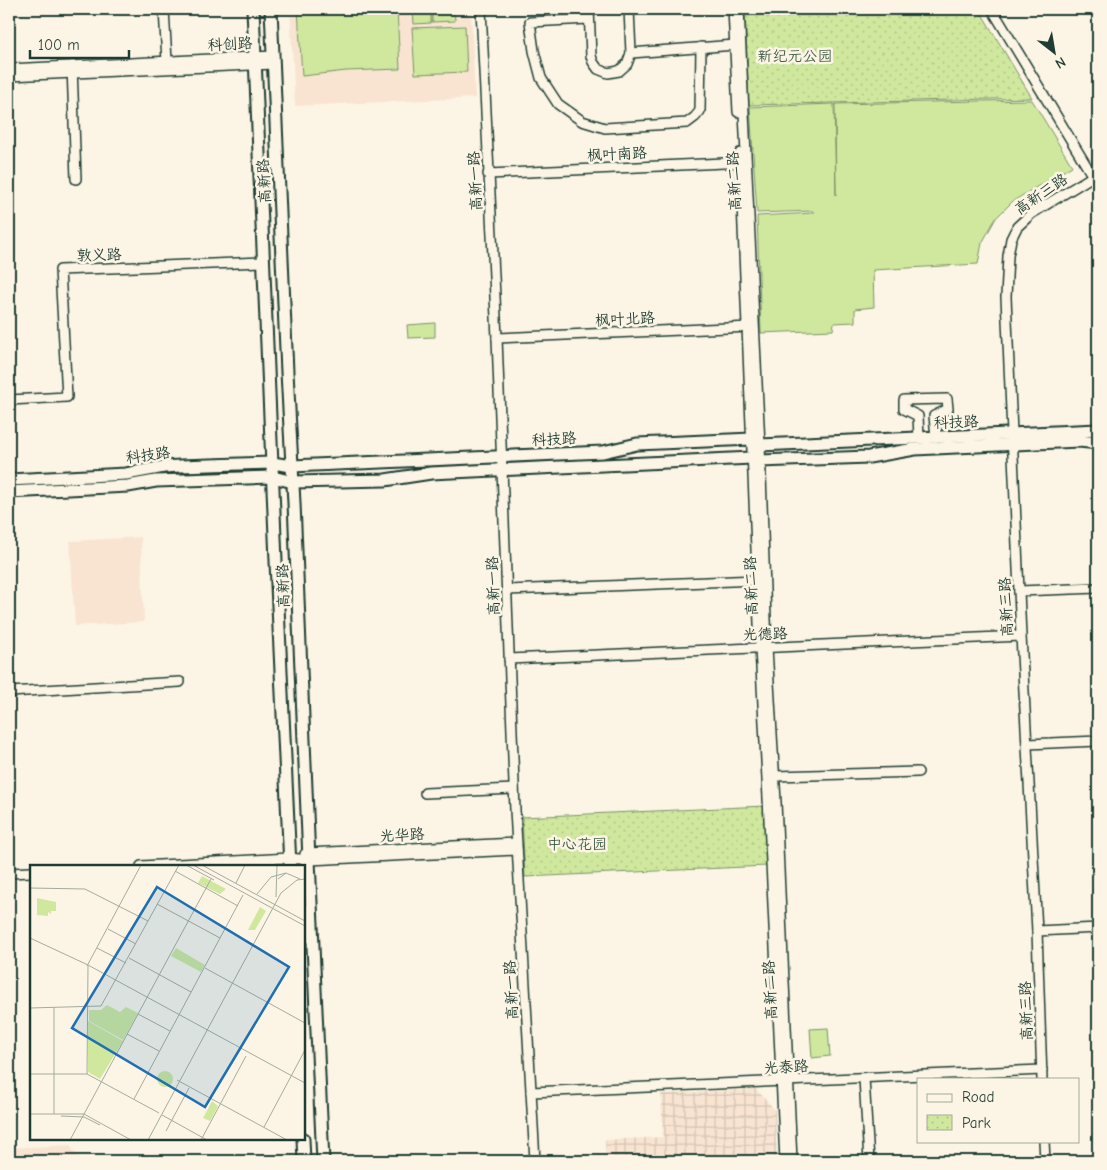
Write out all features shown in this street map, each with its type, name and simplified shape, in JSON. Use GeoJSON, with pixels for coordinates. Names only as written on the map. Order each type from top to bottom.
{"type":"FeatureCollection","features":[{"type":"Feature","properties":{"kind":"main road","name":"高新路"},"geometry":{"type":"LineString","coordinates":[[253,9],[290,862]]}},
{"type":"Feature","properties":{"kind":"main road","name":"高新路"},"geometry":{"type":"LineString","coordinates":[[271,9],[294,482],[323,1161]]}},
{"type":"Feature","properties":{"kind":"main road","name":"科技路"},"geometry":{"type":"LineString","coordinates":[[9,480],[126,474],[164,467],[272,463],[292,466],[869,457],[915,449],[1098,430]]}},
{"type":"Feature","properties":{"kind":"main road","name":"科技路"},"geometry":{"type":"LineString","coordinates":[[9,492],[128,486],[156,481],[273,477],[294,482],[385,480],[502,463],[603,452],[637,444],[936,437],[1098,443]]}},
{"type":"Feature","properties":{"kind":"main road"},"geometry":{"type":"LineString","coordinates":[[303,1140],[304,1161]]}},
{"type":"Feature","properties":{"kind":"street"},"geometry":{"type":"LineString","coordinates":[[164,9],[167,61]]}},
{"type":"Feature","properties":{"kind":"street","name":"高新一路"},"geometry":{"type":"LineString","coordinates":[[481,9],[497,338],[514,788],[535,1161]]}},
{"type":"Feature","properties":{"kind":"street"},"geometry":{"type":"LineString","coordinates":[[589,9],[591,56],[598,69],[608,73],[619,71],[627,64],[631,53],[629,9]]}},
{"type":"Feature","properties":{"kind":"street","name":"高新二路"},"geometry":{"type":"LineString","coordinates":[[733,9],[743,162],[756,442],[757,580],[775,776],[785,1081],[785,1161]]}},
{"type":"Feature","properties":{"kind":"street","name":"高新二路"},"geometry":{"type":"LineString","coordinates":[[739,9],[743,162]]}},
{"type":"Feature","properties":{"kind":"street"},"geometry":{"type":"LineString","coordinates":[[992,9],[1096,174],[1098,185]]}},
{"type":"Feature","properties":{"kind":"street"},"geometry":{"type":"LineString","coordinates":[[589,19],[530,22],[534,51],[541,78],[558,104],[582,121],[604,128],[687,123],[695,117],[700,110],[701,47]]}},
{"type":"Feature","properties":{"kind":"street"},"geometry":{"type":"LineString","coordinates":[[631,53],[735,45]]}},
{"type":"Feature","properties":{"kind":"street","name":"科创路"},"geometry":{"type":"LineString","coordinates":[[9,69],[72,69],[255,60]]}},
{"type":"Feature","properties":{"kind":"street","name":"科创路"},"geometry":{"type":"LineString","coordinates":[[9,76],[167,61],[274,60]]}},
{"type":"Feature","properties":{"kind":"street"},"geometry":{"type":"LineString","coordinates":[[72,69],[76,179]]}},
{"type":"Feature","properties":{"kind":"street","name":"枫叶南路"},"geometry":{"type":"LineString","coordinates":[[488,174],[743,162]]}},
{"type":"Feature","properties":{"kind":"street","name":"高新三路"},"geometry":{"type":"LineString","coordinates":[[1042,1075],[1037,931],[1021,636],[1006,297],[1008,256],[1011,239],[1017,227],[1031,214],[1096,174]]}},
{"type":"Feature","properties":{"kind":"street","name":"敦义路"},"geometry":{"type":"LineString","coordinates":[[9,400],[67,397],[60,270],[263,262]]}},
{"type":"Feature","properties":{"kind":"street","name":"枫叶北路"},"geometry":{"type":"LineString","coordinates":[[497,338],[751,327]]}},
{"type":"Feature","properties":{"kind":"street"},"geometry":{"type":"LineString","coordinates":[[919,438],[918,416],[904,409],[904,400],[948,399],[948,408],[934,416],[936,437]]}},
{"type":"Feature","properties":{"kind":"street","name":"高新二路"},"geometry":{"type":"LineString","coordinates":[[756,460],[769,807],[785,1081],[792,1161]]}},
{"type":"Feature","properties":{"kind":"street"},"geometry":{"type":"LineString","coordinates":[[507,590],[757,580]]}},
{"type":"Feature","properties":{"kind":"street"},"geometry":{"type":"LineString","coordinates":[[1019,591],[1098,588]]}},
{"type":"Feature","properties":{"kind":"street","name":"光德路"},"geometry":{"type":"LineString","coordinates":[[509,659],[1021,636]]}},
{"type":"Feature","properties":{"kind":"street"},"geometry":{"type":"LineString","coordinates":[[9,692],[180,682]]}},
{"type":"Feature","properties":{"kind":"street"},"geometry":{"type":"LineString","coordinates":[[1027,744],[1098,741]]}},
{"type":"Feature","properties":{"kind":"street"},"geometry":{"type":"LineString","coordinates":[[775,776],[918,772]]}},
{"type":"Feature","properties":{"kind":"street"},"geometry":{"type":"LineString","coordinates":[[425,793],[514,788]]}},
{"type":"Feature","properties":{"kind":"street","name":"光华路"},"geometry":{"type":"LineString","coordinates":[[178,865],[290,862],[309,857],[517,846]]}},
{"type":"Feature","properties":{"kind":"street"},"geometry":{"type":"LineString","coordinates":[[9,873],[30,872]]}},
{"type":"Feature","properties":{"kind":"street"},"geometry":{"type":"LineString","coordinates":[[1037,931],[1098,928]]}},
{"type":"Feature","properties":{"kind":"street","name":"光泰路"},"geometry":{"type":"LineString","coordinates":[[531,1092],[864,1078],[1042,1075]]}},
{"type":"Feature","properties":{"kind":"street"},"geometry":{"type":"LineString","coordinates":[[864,1078],[869,1161]]}},
{"type":"Feature","properties":{"kind":"street"},"geometry":{"type":"LineString","coordinates":[[1044,1142],[1045,1161]]}},
{"type":"Feature","properties":{"kind":"shaded area"},"geometry":{"type":"Polygon","coordinates":[[[290,9],[471,9],[475,98],[295,106],[290,9]]]}},
{"type":"Feature","properties":{"kind":"shaded area"},"geometry":{"type":"Polygon","coordinates":[[[141,537],[144,622],[75,626],[70,541],[141,537]]]}},
{"type":"Feature","properties":{"kind":"shaded area"},"geometry":{"type":"Polygon","coordinates":[[[756,1089],[775,1110],[777,1161],[606,1161],[605,1140],[663,1137],[661,1094],[756,1089]]]}},
{"type":"Feature","properties":{"kind":"shaded area"},"geometry":{"type":"Polygon","coordinates":[[[70,1145],[80,1161],[9,1161],[9,1148],[70,1145]]]}},
{"type":"Feature","properties":{"kind":"green space"},"geometry":{"type":"Polygon","coordinates":[[[298,9],[397,9],[400,69],[346,71],[302,76],[298,9]]]}},
{"type":"Feature","properties":{"kind":"green space"},"geometry":{"type":"Polygon","coordinates":[[[413,9],[431,9],[431,23],[414,24],[413,9]]]}},
{"type":"Feature","properties":{"kind":"green space"},"geometry":{"type":"Polygon","coordinates":[[[432,9],[454,9],[455,21],[432,22],[432,9]]]}},
{"type":"Feature","properties":{"kind":"green space","name":"新纪元公园"},"geometry":{"type":"Polygon","coordinates":[[[745,9],[979,9],[1032,98],[749,105],[745,9]]]}},
{"type":"Feature","properties":{"kind":"green space"},"geometry":{"type":"Polygon","coordinates":[[[465,26],[467,72],[415,74],[412,28],[465,26]]]}},
{"type":"Feature","properties":{"kind":"green space"},"geometry":{"type":"Polygon","coordinates":[[[1032,100],[1072,166],[1013,201],[996,218],[982,243],[978,264],[873,270],[874,307],[855,309],[855,322],[834,323],[833,330],[761,333],[757,216],[813,213],[813,211],[757,213],[750,107],[834,104],[836,195],[835,104],[1032,100]]]}},
{"type":"Feature","properties":{"kind":"green space"},"geometry":{"type":"Polygon","coordinates":[[[435,323],[435,337],[408,338],[407,325],[435,323]]]}},
{"type":"Feature","properties":{"kind":"green space","name":"中心花园"},"geometry":{"type":"Polygon","coordinates":[[[765,806],[767,866],[525,877],[522,817],[765,806]]]}},
{"type":"Feature","properties":{"kind":"green space"},"geometry":{"type":"Polygon","coordinates":[[[828,1028],[830,1056],[812,1058],[810,1029],[828,1028]]]}}]}
